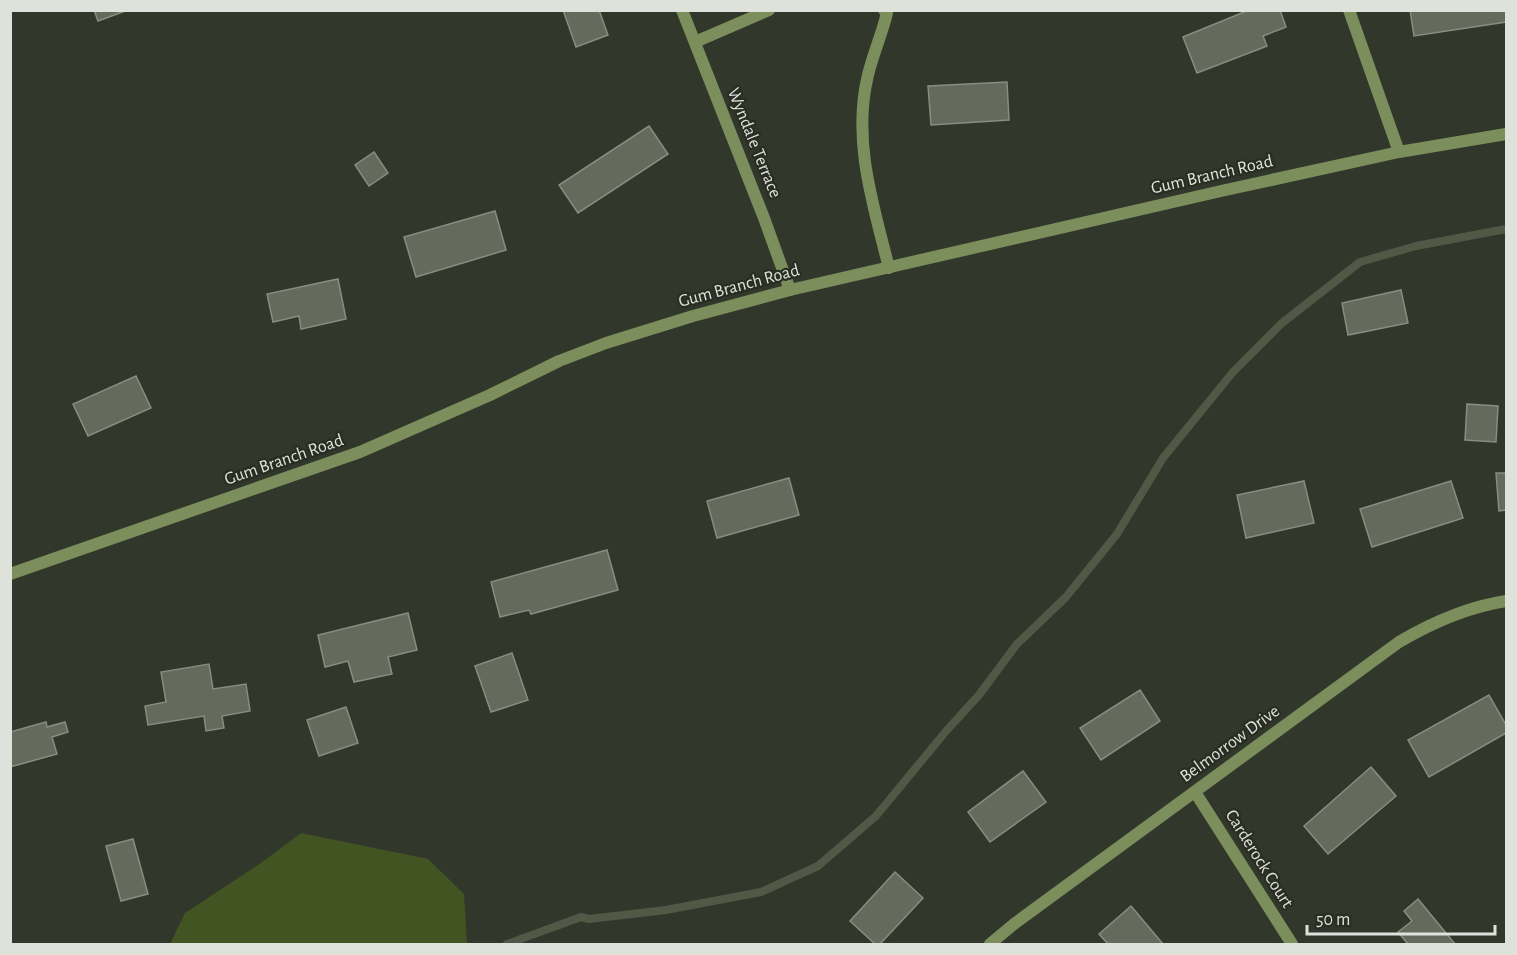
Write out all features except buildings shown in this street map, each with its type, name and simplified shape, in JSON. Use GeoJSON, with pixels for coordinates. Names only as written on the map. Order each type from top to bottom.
{"type":"FeatureCollection","features":[{"type":"Feature","properties":{"kind":"street","name":"Wyndale Terrace"},"geometry":{"type":"LineString","coordinates":[[682,10],[790,290]]}},
{"type":"Feature","properties":{"kind":"street"},"geometry":{"type":"LineString","coordinates":[[695,42],[769,10]]}},
{"type":"Feature","properties":{"kind":"street"},"geometry":{"type":"LineString","coordinates":[[884,10],[887,13],[868,75],[861,127],[866,176],[889,267]]}},
{"type":"Feature","properties":{"kind":"street"},"geometry":{"type":"LineString","coordinates":[[1349,10],[1399,152]]}},
{"type":"Feature","properties":{"kind":"street","name":"Gum Branch Road"},"geometry":{"type":"LineString","coordinates":[[10,573],[360,452],[490,395],[559,361],[606,342],[790,290],[889,267],[1399,152],[1506,134]]}},
{"type":"Feature","properties":{"kind":"street","name":"Belmorrow Drive"},"geometry":{"type":"LineString","coordinates":[[990,945],[1014,924],[1399,642],[1454,614],[1506,601]]}},
{"type":"Feature","properties":{"kind":"street","name":"Carderock Court"},"geometry":{"type":"LineString","coordinates":[[1195,792],[1292,945]]}},
{"type":"Feature","properties":{"kind":"green space"},"geometry":{"type":"Polygon","coordinates":[[[301,833],[428,859],[464,894],[467,944],[170,944],[185,913],[261,863],[301,833]]]}},
{"type":"Feature","properties":{"kind":"waterway"},"geometry":{"type":"LineString","coordinates":[[507,944],[581,917],[589,919],[666,910],[761,892],[818,866],[876,816],[979,695],[1017,644],[1066,597],[1117,534],[1163,458],[1233,372],[1282,323],[1360,262],[1416,246],[1506,229]]}}]}
